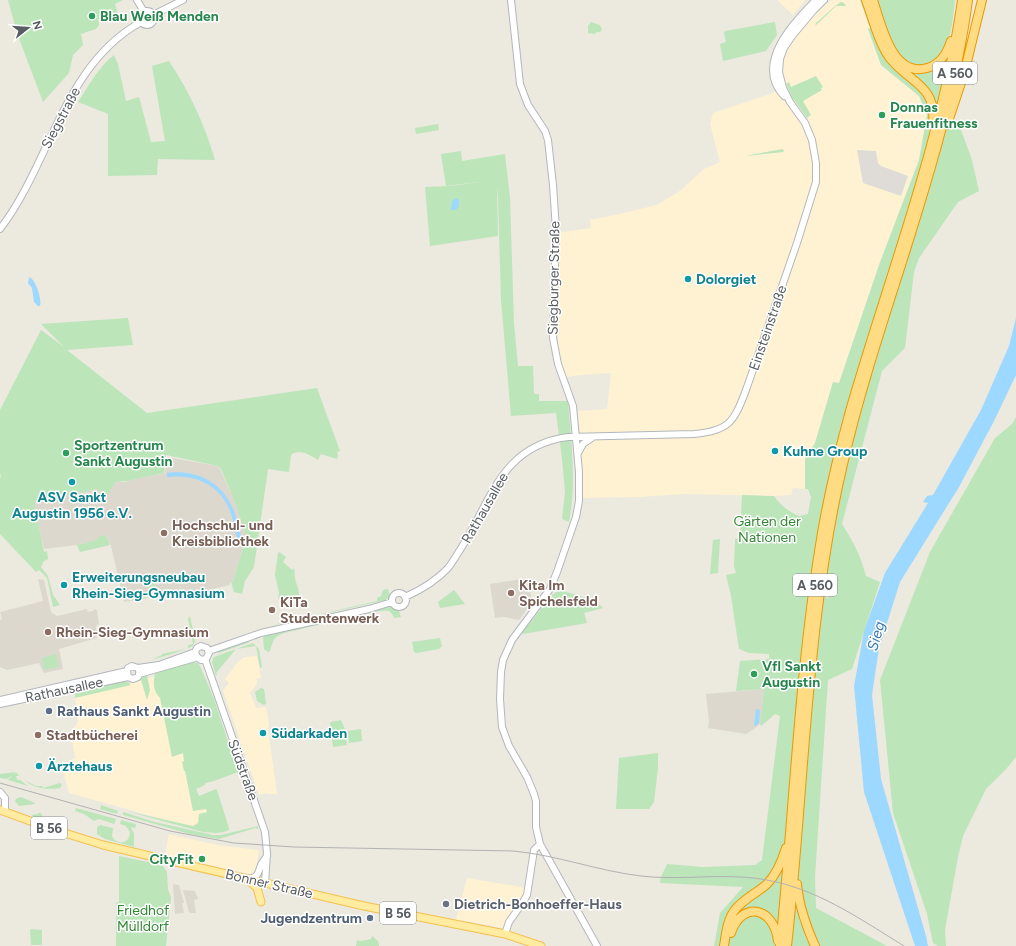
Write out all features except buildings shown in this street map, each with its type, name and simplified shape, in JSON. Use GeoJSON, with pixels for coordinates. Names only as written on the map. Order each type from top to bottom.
{"type":"FeatureCollection","features":[{"type":"Feature","properties":{"kind":"highway"},"geometry":{"type":"LineString","coordinates":[[866,0],[889,57],[895,65],[924,88],[930,98],[934,116],[930,148]]}},
{"type":"Feature","properties":{"kind":"highway"},"geometry":{"type":"LineString","coordinates":[[873,0],[886,38],[893,52],[903,64],[914,69],[932,67],[943,58],[949,49],[959,20]]}},
{"type":"Feature","properties":{"kind":"highway","name":"A 560"},"geometry":{"type":"LineString","coordinates":[[779,946],[810,614],[825,517],[839,453],[854,398],[930,148],[952,59],[962,0]]}},
{"type":"Feature","properties":{"kind":"highway","name":"A 560"},"geometry":{"type":"LineString","coordinates":[[787,946],[815,631],[834,507],[855,417],[930,173],[958,61],[968,0]]}},
{"type":"Feature","properties":{"kind":"highway"},"geometry":{"type":"LineString","coordinates":[[930,173],[964,74],[982,0]]}},
{"type":"Feature","properties":{"kind":"highway"},"geometry":{"type":"LineString","coordinates":[[724,946],[727,928],[733,912],[741,902],[773,878],[782,861],[791,830]]}},
{"type":"Feature","properties":{"kind":"highway"},"geometry":{"type":"LineString","coordinates":[[796,855],[799,900],[804,921],[815,946]]}},
{"type":"Feature","properties":{"kind":"highway"},"geometry":{"type":"LineString","coordinates":[[729,946],[731,933],[739,918],[748,913],[756,912],[768,917],[774,924],[779,946]]}},
{"type":"Feature","properties":{"kind":"main road","name":"Bonner Straße"},"geometry":{"type":"LineString","coordinates":[[2,811],[52,830],[103,845],[364,906],[505,934],[541,946]]}},
{"type":"Feature","properties":{"kind":"main road"},"geometry":{"type":"LineString","coordinates":[[247,879],[257,888],[261,902]]}},
{"type":"Feature","properties":{"kind":"street"},"geometry":{"type":"LineString","coordinates":[[137,0],[144,12]]}},
{"type":"Feature","properties":{"kind":"street"},"geometry":{"type":"LineString","coordinates":[[153,15],[183,0]]}},
{"type":"Feature","properties":{"kind":"street","name":"Siegburger Straße"},"geometry":{"type":"LineString","coordinates":[[511,0],[520,84],[528,105],[548,140],[554,189],[556,230],[552,327],[554,350],[573,406],[578,453],[578,505],[576,517],[565,551],[550,589],[506,650],[500,678],[502,727],[509,746],[527,777],[534,794],[536,801],[536,827],[540,844],[597,946]]}},
{"type":"Feature","properties":{"kind":"street","name":"Einsteinstraße"},"geometry":{"type":"LineString","coordinates":[[576,436],[710,433],[726,426],[734,418],[740,408],[797,243],[816,182],[816,163],[812,140],[805,123],[790,102],[782,94],[773,74],[774,59],[782,40],[798,19],[816,0]]}},
{"type":"Feature","properties":{"kind":"street","name":"Einsteinstraße"},"geometry":{"type":"LineString","coordinates":[[790,102],[780,78],[779,66],[782,54],[798,29],[824,0]]}},
{"type":"Feature","properties":{"kind":"street"},"geometry":{"type":"LineString","coordinates":[[144,12],[150,12],[153,15]]}},
{"type":"Feature","properties":{"kind":"street"},"geometry":{"type":"LineString","coordinates":[[144,12],[141,16],[141,22],[146,25],[151,24],[154,20],[153,15]]}},
{"type":"Feature","properties":{"kind":"street","name":"Siegstraße"},"geometry":{"type":"LineString","coordinates":[[0,228],[20,199],[70,99],[88,70],[109,46],[128,30],[141,22]]}},
{"type":"Feature","properties":{"kind":"street","name":"Rathausallee"},"geometry":{"type":"LineString","coordinates":[[405,597],[425,587],[448,568],[464,544],[494,487],[514,461],[538,446],[562,438],[576,436]]}},
{"type":"Feature","properties":{"kind":"street"},"geometry":{"type":"LineString","coordinates":[[578,453],[583,444],[595,436]]}},
{"type":"Feature","properties":{"kind":"street"},"geometry":{"type":"LineString","coordinates":[[400,593],[405,597],[406,603],[401,607],[396,607],[392,602],[392,598],[395,594],[400,593]]}},
{"type":"Feature","properties":{"kind":"street","name":"Rathausallee"},"geometry":{"type":"LineString","coordinates":[[196,655],[197,648],[201,646],[209,650],[261,633],[369,609],[392,602]]}},
{"type":"Feature","properties":{"kind":"street"},"geometry":{"type":"LineString","coordinates":[[205,659],[209,655],[209,650]]}},
{"type":"Feature","properties":{"kind":"street","name":"Rathausallee"},"geometry":{"type":"LineString","coordinates":[[196,655],[201,660],[205,659]]}},
{"type":"Feature","properties":{"kind":"street","name":"Rathausallee"},"geometry":{"type":"LineString","coordinates":[[0,700],[128,674],[135,679],[139,671],[196,655]]}},
{"type":"Feature","properties":{"kind":"street","name":"Südstraße"},"geometry":{"type":"LineString","coordinates":[[205,659],[265,832],[267,856],[265,883]]}},
{"type":"Feature","properties":{"kind":"street","name":"Rathausallee"},"geometry":{"type":"LineString","coordinates":[[128,674],[132,666],[139,671]]}},
{"type":"Feature","properties":{"kind":"street","name":"Rathausallee"},"geometry":{"type":"LineString","coordinates":[[0,704],[128,674]]}},
{"type":"Feature","properties":{"kind":"street"},"geometry":{"type":"LineString","coordinates":[[0,792],[5,798]]}},
{"type":"Feature","properties":{"kind":"street"},"geometry":{"type":"LineString","coordinates":[[0,804],[5,798]]}},
{"type":"Feature","properties":{"kind":"street"},"geometry":{"type":"LineString","coordinates":[[2,811],[5,798]]}},
{"type":"Feature","properties":{"kind":"street"},"geometry":{"type":"LineString","coordinates":[[505,934],[509,922],[522,905],[527,895],[534,850],[540,844]]}},
{"type":"Feature","properties":{"kind":"street"},"geometry":{"type":"LineString","coordinates":[[247,879],[252,879],[258,875],[261,864],[267,856]]}},
{"type":"Feature","properties":{"kind":"shaded area"},"geometry":{"type":"Polygon","coordinates":[[[777,0],[805,0],[793,15],[777,0]]]}},
{"type":"Feature","properties":{"kind":"shaded area"},"geometry":{"type":"Polygon","coordinates":[[[831,0],[860,0],[870,28],[868,29],[881,65],[919,96],[927,115],[919,160],[879,265],[839,383],[833,382],[815,443],[805,459],[805,489],[793,488],[791,495],[774,496],[685,494],[583,498],[578,411],[607,409],[611,373],[571,376],[566,378],[558,350],[556,326],[559,235],[562,232],[591,228],[590,219],[657,205],[681,190],[704,169],[720,162],[710,124],[713,113],[773,93],[785,84],[782,68],[783,59],[787,48],[815,14],[831,0]]]}},
{"type":"Feature","properties":{"kind":"shaded area"},"geometry":{"type":"Polygon","coordinates":[[[857,150],[876,151],[878,163],[881,166],[908,176],[901,196],[863,183],[857,150]]]}},
{"type":"Feature","properties":{"kind":"shaded area"},"geometry":{"type":"Polygon","coordinates":[[[167,457],[218,466],[220,469],[237,506],[246,535],[233,582],[230,582],[230,585],[159,599],[153,597],[124,602],[111,546],[106,535],[98,540],[77,545],[44,549],[33,502],[97,489],[115,482],[128,482],[129,480],[165,473],[167,457]]]}},
{"type":"Feature","properties":{"kind":"shaded area","name":"Kita Im Spichelsfeld"},"geometry":{"type":"Polygon","coordinates":[[[528,578],[532,602],[519,620],[504,617],[495,618],[490,584],[528,578]]]}},
{"type":"Feature","properties":{"kind":"shaded area","name":"Rhein-Sieg-Gymnasium"},"geometry":{"type":"Polygon","coordinates":[[[38,579],[44,580],[51,612],[57,616],[87,609],[88,612],[95,609],[97,610],[99,624],[96,626],[97,638],[59,649],[63,669],[44,673],[39,663],[7,670],[0,667],[0,620],[2,619],[0,612],[43,601],[38,579]]]}},
{"type":"Feature","properties":{"kind":"shaded area"},"geometry":{"type":"Polygon","coordinates":[[[257,656],[261,678],[255,679],[257,680],[257,684],[250,693],[256,708],[266,707],[277,794],[266,793],[259,795],[223,691],[229,683],[225,679],[237,663],[244,657],[257,656]]]}},
{"type":"Feature","properties":{"kind":"shaded area"},"geometry":{"type":"Polygon","coordinates":[[[188,665],[203,781],[195,787],[198,797],[216,790],[212,833],[69,793],[61,764],[75,758],[71,732],[78,722],[75,695],[143,680],[188,665]]]}},
{"type":"Feature","properties":{"kind":"shaded area"},"geometry":{"type":"Polygon","coordinates":[[[764,689],[760,724],[754,729],[746,734],[708,728],[709,722],[706,694],[764,689]]]}},
{"type":"Feature","properties":{"kind":"shaded area"},"geometry":{"type":"Polygon","coordinates":[[[169,834],[218,845],[259,850],[257,869],[253,873],[249,874],[165,855],[169,834]]]}},
{"type":"Feature","properties":{"kind":"shaded area"},"geometry":{"type":"Polygon","coordinates":[[[467,878],[521,887],[525,889],[526,892],[506,929],[456,920],[467,878]]]}},
{"type":"Feature","properties":{"kind":"shaded area"},"geometry":{"type":"Polygon","coordinates":[[[173,884],[179,885],[184,903],[182,903],[184,913],[175,914],[173,884]]]}},
{"type":"Feature","properties":{"kind":"shaded area"},"geometry":{"type":"Polygon","coordinates":[[[183,890],[195,891],[198,899],[194,900],[196,913],[189,912],[183,890]]]}},
{"type":"Feature","properties":{"kind":"green space"},"geometry":{"type":"Polygon","coordinates":[[[8,0],[123,0],[115,4],[118,14],[98,19],[99,25],[96,29],[81,34],[83,45],[73,55],[69,73],[43,102],[17,33],[8,0]]]}},
{"type":"Feature","properties":{"kind":"green space","name":"Gärten der Nationen"},"geometry":{"type":"Polygon","coordinates":[[[860,0],[863,0],[874,30],[925,94],[932,117],[961,130],[972,160],[979,191],[958,202],[919,258],[914,272],[905,348],[882,371],[842,524],[856,549],[866,576],[880,582],[852,669],[828,680],[815,877],[816,908],[887,946],[714,946],[720,913],[743,887],[660,883],[660,880],[667,864],[703,867],[755,865],[762,860],[780,716],[775,714],[761,726],[764,689],[736,691],[740,661],[769,659],[769,654],[749,653],[739,649],[731,596],[726,575],[736,573],[734,566],[735,539],[740,538],[742,495],[774,496],[782,505],[795,514],[799,516],[808,514],[811,497],[808,489],[805,489],[805,459],[815,443],[833,382],[839,383],[879,265],[919,160],[927,115],[919,96],[881,65],[868,29],[870,28],[860,0]],[[826,584],[824,597],[829,598],[831,584],[826,584]]]}},
{"type":"Feature","properties":{"kind":"green space"},"geometry":{"type":"Polygon","coordinates":[[[878,0],[955,0],[953,19],[948,40],[939,58],[931,63],[916,65],[910,64],[900,57],[890,39],[878,0]]]}},
{"type":"Feature","properties":{"kind":"green space"},"geometry":{"type":"Polygon","coordinates":[[[841,2],[846,6],[836,6],[815,26],[816,23],[835,6],[841,2]]]}},
{"type":"Feature","properties":{"kind":"green space"},"geometry":{"type":"Polygon","coordinates":[[[591,22],[600,25],[602,29],[600,32],[594,34],[588,33],[588,26],[591,22]]]}},
{"type":"Feature","properties":{"kind":"green space"},"geometry":{"type":"Polygon","coordinates":[[[775,22],[777,35],[766,51],[723,61],[720,44],[726,42],[725,31],[775,22]]]}},
{"type":"Feature","properties":{"kind":"green space"},"geometry":{"type":"Polygon","coordinates":[[[949,52],[936,110],[899,66],[919,71],[949,52]]]}},
{"type":"Feature","properties":{"kind":"green space"},"geometry":{"type":"Polygon","coordinates":[[[114,55],[118,64],[126,101],[139,97],[151,142],[165,141],[152,66],[169,61],[196,109],[215,160],[158,159],[157,175],[108,176],[108,114],[78,102],[98,71],[114,55]]]}},
{"type":"Feature","properties":{"kind":"green space"},"geometry":{"type":"Polygon","coordinates":[[[816,76],[823,87],[821,88],[822,90],[803,101],[811,115],[807,118],[792,97],[786,84],[789,82],[791,87],[816,76]]]}},
{"type":"Feature","properties":{"kind":"green space"},"geometry":{"type":"Polygon","coordinates":[[[438,124],[439,130],[416,134],[415,128],[438,124]]]}},
{"type":"Feature","properties":{"kind":"green space"},"geometry":{"type":"Polygon","coordinates":[[[783,149],[784,152],[746,156],[755,154],[783,149]]]}},
{"type":"Feature","properties":{"kind":"green space"},"geometry":{"type":"Polygon","coordinates":[[[461,151],[462,161],[505,154],[510,198],[514,323],[518,366],[533,366],[534,394],[539,394],[539,401],[568,401],[573,477],[573,492],[569,522],[562,519],[565,492],[556,413],[511,416],[501,300],[497,187],[498,236],[430,246],[425,187],[450,186],[486,181],[446,186],[441,154],[461,151]]]}},
{"type":"Feature","properties":{"kind":"green space"},"geometry":{"type":"Polygon","coordinates":[[[128,318],[133,345],[67,350],[147,413],[317,388],[340,451],[337,452],[337,459],[321,454],[318,460],[308,454],[301,452],[294,453],[291,455],[289,472],[268,469],[254,567],[245,581],[242,594],[234,592],[231,582],[233,582],[246,536],[237,507],[221,469],[218,466],[166,455],[164,473],[130,480],[128,482],[115,482],[108,495],[97,489],[34,502],[44,552],[47,551],[48,559],[44,561],[41,567],[48,576],[53,595],[60,605],[53,607],[47,578],[39,570],[36,572],[0,534],[0,410],[41,330],[64,347],[41,324],[128,318]]]}},
{"type":"Feature","properties":{"kind":"green space"},"geometry":{"type":"Polygon","coordinates":[[[1016,417],[1016,757],[986,789],[963,836],[945,930],[946,946],[938,946],[933,943],[927,914],[893,813],[880,680],[930,552],[995,438],[1013,423],[1016,417]]]}},
{"type":"Feature","properties":{"kind":"green space"},"geometry":{"type":"Polygon","coordinates":[[[106,535],[110,545],[80,552],[77,545],[97,540],[98,537],[106,535]]]}},
{"type":"Feature","properties":{"kind":"green space"},"geometry":{"type":"Polygon","coordinates":[[[720,539],[718,573],[710,574],[713,540],[720,539]]]}},
{"type":"Feature","properties":{"kind":"green space"},"geometry":{"type":"Polygon","coordinates":[[[279,552],[286,557],[283,562],[292,570],[294,568],[299,595],[278,599],[279,593],[275,575],[279,552]]]}},
{"type":"Feature","properties":{"kind":"green space"},"geometry":{"type":"Polygon","coordinates":[[[154,581],[155,589],[152,593],[150,593],[148,583],[154,581]]]}},
{"type":"Feature","properties":{"kind":"green space"},"geometry":{"type":"Polygon","coordinates":[[[388,589],[390,596],[386,600],[252,630],[377,601],[377,598],[381,596],[383,590],[388,589]]]}},
{"type":"Feature","properties":{"kind":"green space"},"geometry":{"type":"Polygon","coordinates":[[[454,590],[465,604],[440,608],[438,602],[454,590]]]}},
{"type":"Feature","properties":{"kind":"green space"},"geometry":{"type":"Polygon","coordinates":[[[560,590],[593,600],[603,608],[584,613],[587,623],[523,634],[522,633],[552,595],[560,590]]]}},
{"type":"Feature","properties":{"kind":"green space"},"geometry":{"type":"Polygon","coordinates":[[[391,607],[399,611],[401,617],[394,618],[389,611],[383,611],[339,620],[284,633],[275,638],[270,651],[268,652],[264,649],[264,636],[281,630],[391,607]]]}},
{"type":"Feature","properties":{"kind":"green space"},"geometry":{"type":"Polygon","coordinates":[[[190,616],[195,641],[193,646],[188,648],[188,645],[193,644],[188,619],[190,616]]]}},
{"type":"Feature","properties":{"kind":"green space"},"geometry":{"type":"Polygon","coordinates":[[[440,638],[442,646],[439,649],[416,653],[414,652],[412,642],[440,638]]]}},
{"type":"Feature","properties":{"kind":"green space"},"geometry":{"type":"Polygon","coordinates":[[[246,641],[250,642],[219,653],[216,651],[246,641]]]}},
{"type":"Feature","properties":{"kind":"green space"},"geometry":{"type":"Polygon","coordinates":[[[253,643],[256,646],[236,649],[253,643]]]}},
{"type":"Feature","properties":{"kind":"green space"},"geometry":{"type":"Polygon","coordinates":[[[256,646],[259,649],[262,667],[260,668],[256,646]]]}},
{"type":"Feature","properties":{"kind":"green space"},"geometry":{"type":"Polygon","coordinates":[[[186,649],[172,654],[151,660],[162,654],[186,649]]]}},
{"type":"Feature","properties":{"kind":"green space"},"geometry":{"type":"Polygon","coordinates":[[[236,649],[216,673],[216,676],[212,662],[214,657],[236,649]]]}},
{"type":"Feature","properties":{"kind":"green space"},"geometry":{"type":"Polygon","coordinates":[[[56,654],[59,667],[44,670],[42,658],[56,654]]]}},
{"type":"Feature","properties":{"kind":"green space"},"geometry":{"type":"Polygon","coordinates":[[[193,662],[198,663],[200,666],[214,699],[238,772],[205,783],[205,785],[196,789],[199,796],[216,789],[217,790],[229,828],[229,830],[219,833],[203,832],[126,811],[193,826],[198,823],[199,814],[207,812],[206,809],[193,811],[182,762],[184,761],[183,753],[172,757],[160,698],[154,687],[155,673],[193,662]]]}},
{"type":"Feature","properties":{"kind":"green space"},"geometry":{"type":"Polygon","coordinates":[[[147,675],[150,690],[147,700],[141,680],[143,676],[147,675]]]}},
{"type":"Feature","properties":{"kind":"green space"},"geometry":{"type":"Polygon","coordinates":[[[121,681],[128,682],[131,685],[75,698],[75,694],[79,690],[121,681]]]}},
{"type":"Feature","properties":{"kind":"green space"},"geometry":{"type":"Polygon","coordinates":[[[261,688],[264,689],[266,704],[264,705],[257,701],[255,692],[261,688]]]}},
{"type":"Feature","properties":{"kind":"green space"},"geometry":{"type":"Polygon","coordinates":[[[341,720],[345,729],[347,745],[333,747],[330,722],[341,720]]]}},
{"type":"Feature","properties":{"kind":"green space"},"geometry":{"type":"Polygon","coordinates":[[[361,729],[362,741],[349,743],[347,731],[361,729]]]}},
{"type":"Feature","properties":{"kind":"green space"},"geometry":{"type":"Polygon","coordinates":[[[658,753],[658,768],[654,802],[649,809],[616,809],[619,758],[658,753]]]}},
{"type":"Feature","properties":{"kind":"green space"},"geometry":{"type":"Polygon","coordinates":[[[15,772],[7,779],[0,778],[0,774],[15,772]]]}},
{"type":"Feature","properties":{"kind":"green space"},"geometry":{"type":"Polygon","coordinates":[[[16,772],[19,776],[16,776],[17,780],[20,780],[28,786],[8,780],[16,772]]]}},
{"type":"Feature","properties":{"kind":"green space"},"geometry":{"type":"Polygon","coordinates":[[[60,783],[62,785],[60,788],[51,789],[42,788],[36,786],[42,786],[43,788],[60,783]]]}},
{"type":"Feature","properties":{"kind":"green space"},"geometry":{"type":"Polygon","coordinates":[[[21,797],[35,804],[19,806],[15,801],[17,798],[21,797]]]}},
{"type":"Feature","properties":{"kind":"green space"},"geometry":{"type":"Polygon","coordinates":[[[101,805],[118,811],[117,814],[100,809],[101,805]]]}},
{"type":"Feature","properties":{"kind":"green space"},"geometry":{"type":"Polygon","coordinates":[[[76,808],[116,819],[114,824],[99,819],[94,821],[84,814],[75,811],[76,808]]]}},
{"type":"Feature","properties":{"kind":"green space"},"geometry":{"type":"Polygon","coordinates":[[[123,812],[155,822],[213,835],[221,835],[258,826],[258,829],[255,828],[219,839],[190,834],[123,815],[123,812]]]}},
{"type":"Feature","properties":{"kind":"green space"},"geometry":{"type":"Polygon","coordinates":[[[38,813],[41,813],[43,818],[52,821],[53,818],[53,821],[58,823],[59,820],[61,821],[60,824],[64,827],[32,817],[32,815],[38,815],[38,813]]]}},
{"type":"Feature","properties":{"kind":"green space"},"geometry":{"type":"Polygon","coordinates":[[[121,820],[136,824],[135,829],[133,827],[131,828],[134,833],[134,847],[105,839],[97,834],[97,827],[100,825],[113,828],[112,836],[114,839],[120,842],[126,841],[130,832],[126,826],[120,824],[121,820]]]}},
{"type":"Feature","properties":{"kind":"green space","name":"Friedhof Mülldorf"},"geometry":{"type":"Polygon","coordinates":[[[119,856],[162,865],[167,872],[168,890],[171,897],[166,946],[116,946],[116,903],[119,902],[119,856]]]}},
{"type":"Feature","properties":{"kind":"green space"},"geometry":{"type":"Polygon","coordinates":[[[31,929],[42,930],[42,945],[31,945],[31,929]]]}},
{"type":"Feature","properties":{"kind":"green space"},"geometry":{"type":"Polygon","coordinates":[[[372,936],[378,941],[379,946],[356,946],[357,940],[361,941],[371,939],[372,936]]]}},
{"type":"Feature","properties":{"kind":"water"},"geometry":{"type":"Polygon","coordinates":[[[456,198],[459,200],[459,206],[456,210],[451,210],[452,201],[456,198]]]}},
{"type":"Feature","properties":{"kind":"water"},"geometry":{"type":"Polygon","coordinates":[[[29,277],[33,280],[37,287],[40,306],[34,302],[32,288],[28,283],[29,277]]]}},
{"type":"Feature","properties":{"kind":"water","name":"Sieg"},"geometry":{"type":"Polygon","coordinates":[[[1016,318],[1016,375],[994,421],[959,487],[900,582],[879,648],[872,695],[881,779],[928,946],[915,946],[864,792],[854,686],[864,631],[885,573],[928,503],[923,502],[927,496],[933,495],[981,410],[1009,346],[1016,318]]]}},
{"type":"Feature","properties":{"kind":"water"},"geometry":{"type":"Polygon","coordinates":[[[175,472],[191,474],[204,478],[215,484],[224,493],[236,516],[242,544],[238,544],[230,511],[220,494],[205,483],[196,479],[177,476],[167,477],[167,473],[175,472]]]}},
{"type":"Feature","properties":{"kind":"water"},"geometry":{"type":"Polygon","coordinates":[[[756,709],[760,710],[759,723],[756,726],[754,725],[756,709]]]}},
{"type":"Feature","properties":{"kind":"tram line"},"geometry":{"type":"LineString","coordinates":[[0,783],[170,831],[234,843],[294,847],[513,851],[546,856],[609,871],[641,876],[666,878],[741,877],[764,880],[786,885],[827,901],[866,922],[904,946]]}},
{"type":"Feature","properties":{"kind":"place","name":"Blau Weiß Menden"},"geometry":{"type":"Point","coordinates":[92,16]}},
{"type":"Feature","properties":{"kind":"place","name":"Donnas Frauenfitness"},"geometry":{"type":"Point","coordinates":[882,115]}},
{"type":"Feature","properties":{"kind":"place","name":"Dolorgiet"},"geometry":{"type":"Point","coordinates":[688,279]}},
{"type":"Feature","properties":{"kind":"place","name":"Kuhne Group"},"geometry":{"type":"Point","coordinates":[775,451]}},
{"type":"Feature","properties":{"kind":"place","name":"Sportzentrum Sankt Augustin"},"geometry":{"type":"Point","coordinates":[66,453]}},
{"type":"Feature","properties":{"kind":"place","name":"ASV Sankt Augustin 1956 e.V."},"geometry":{"type":"Point","coordinates":[72,482]}},
{"type":"Feature","properties":{"kind":"place","name":"Hochschul- und Kreisbibliothek"},"geometry":{"type":"Point","coordinates":[164,533]}},
{"type":"Feature","properties":{"kind":"place","name":"Erweiterungsneubau Rhein-Sieg-Gymnasium"},"geometry":{"type":"Point","coordinates":[64,585]}},
{"type":"Feature","properties":{"kind":"place","name":"Kita Im Spichelsfeld"},"geometry":{"type":"Point","coordinates":[511,593]}},
{"type":"Feature","properties":{"kind":"place","name":"KiTa Studentenwerk"},"geometry":{"type":"Point","coordinates":[272,610]}},
{"type":"Feature","properties":{"kind":"place","name":"Rhein-Sieg-Gymnasium"},"geometry":{"type":"Point","coordinates":[48,632]}},
{"type":"Feature","properties":{"kind":"place","name":"Vfl Sankt Augustin"},"geometry":{"type":"Point","coordinates":[754,674]}},
{"type":"Feature","properties":{"kind":"place","name":"Rathaus Sankt Augustin"},"geometry":{"type":"Point","coordinates":[49,711]}},
{"type":"Feature","properties":{"kind":"place","name":"Südarkaden"},"geometry":{"type":"Point","coordinates":[263,733]}},
{"type":"Feature","properties":{"kind":"place","name":"Stadtbücherei"},"geometry":{"type":"Point","coordinates":[38,735]}},
{"type":"Feature","properties":{"kind":"place","name":"Ärztehaus"},"geometry":{"type":"Point","coordinates":[39,766]}},
{"type":"Feature","properties":{"kind":"place","name":"CityFit"},"geometry":{"type":"Point","coordinates":[202,859]}},
{"type":"Feature","properties":{"kind":"place","name":"Dietrich-Bonhoeffer-Haus"},"geometry":{"type":"Point","coordinates":[446,904]}},
{"type":"Feature","properties":{"kind":"place","name":"Jugendzentrum"},"geometry":{"type":"Point","coordinates":[370,918]}}]}
